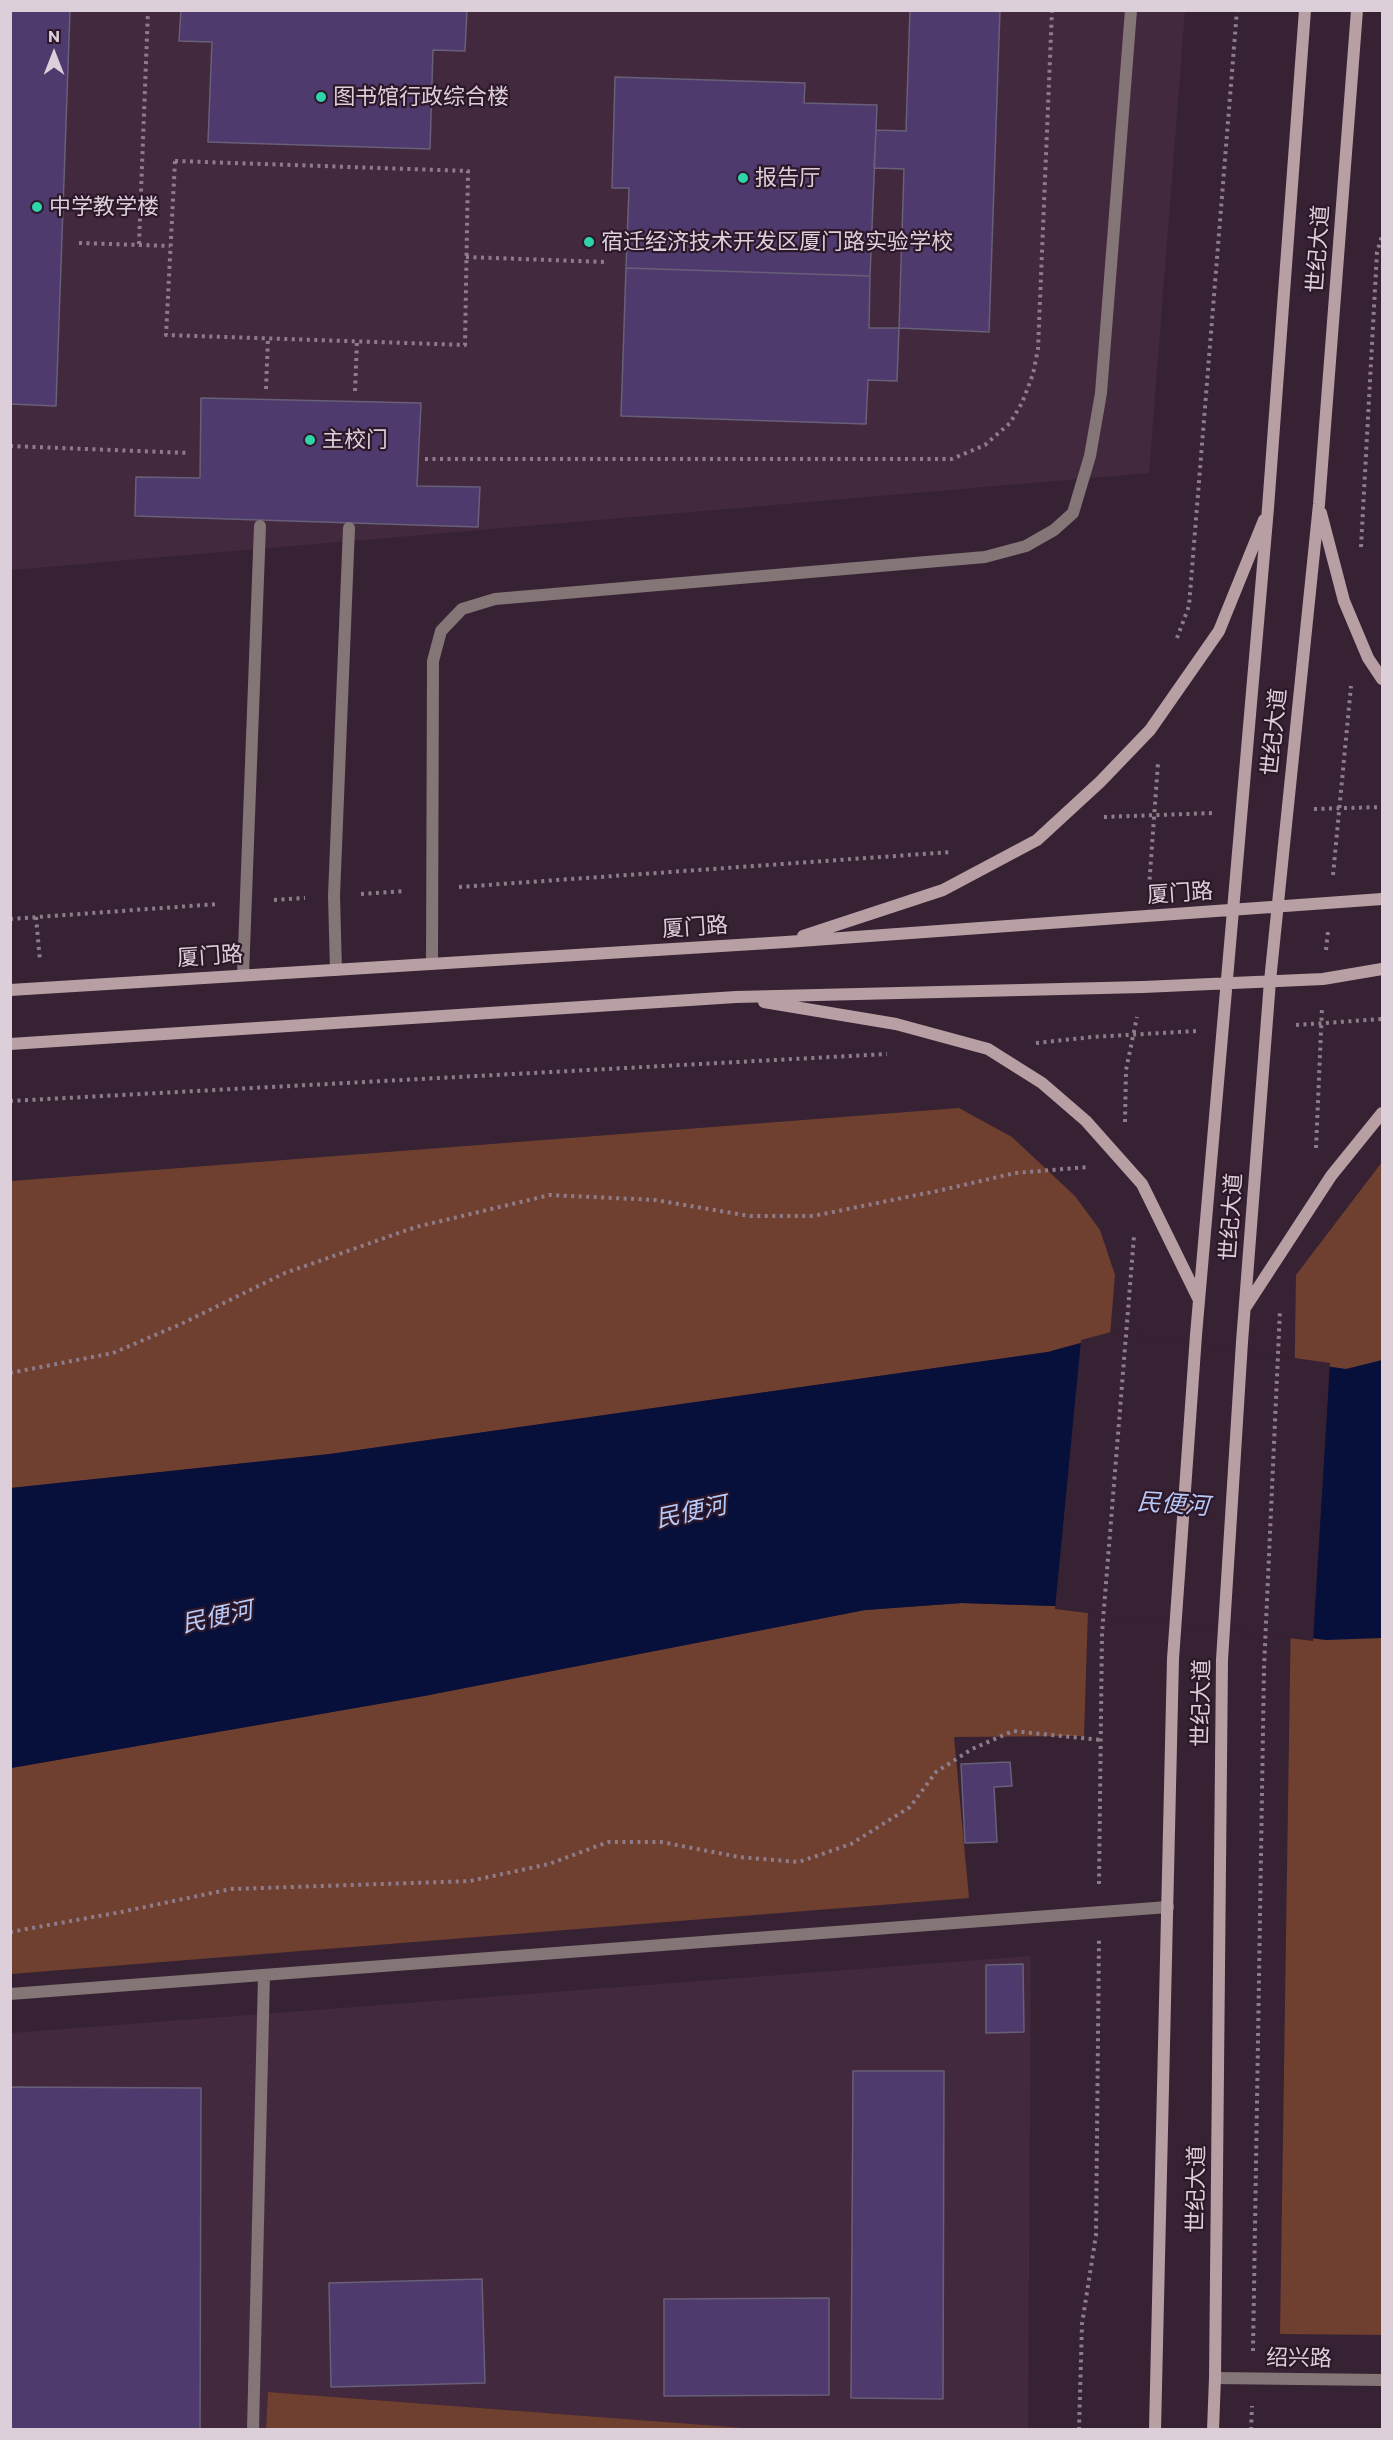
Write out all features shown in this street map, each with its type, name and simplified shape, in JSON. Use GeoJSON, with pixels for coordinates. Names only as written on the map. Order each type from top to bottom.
{"type":"FeatureCollection","features":[{"type":"Feature","properties":{"kind":"street"},"geometry":{"type":"LineString","coordinates":[[432,964],[433,661],[441,631],[462,609],[495,599],[985,557],[1026,546],[1054,530],[1073,513],[1090,456],[1101,393],[1131,10]]}},
{"type":"Feature","properties":{"kind":"street","name":"世纪大道"},"geometry":{"type":"LineString","coordinates":[[1155,2430],[1173,1659],[1196,1335],[1268,508],[1305,10]]}},
{"type":"Feature","properties":{"kind":"street","name":"世纪大道"},"geometry":{"type":"LineString","coordinates":[[1213,2430],[1222,1660],[1242,1342],[1266,1027],[1319,504],[1357,10]]}},
{"type":"Feature","properties":{"kind":"street"},"geometry":{"type":"LineString","coordinates":[[1319,504],[1344,601],[1368,658],[1383,679]]}},
{"type":"Feature","properties":{"kind":"street"},"geometry":{"type":"LineString","coordinates":[[786,942],[943,890],[1037,840],[1100,782],[1150,730],[1219,631],[1268,508]]}},
{"type":"Feature","properties":{"kind":"street"},"geometry":{"type":"LineString","coordinates":[[243,975],[260,525]]}},
{"type":"Feature","properties":{"kind":"street"},"geometry":{"type":"LineString","coordinates":[[336,970],[334,896],[349,528]]}},
{"type":"Feature","properties":{"kind":"street","name":"厦门路"},"geometry":{"type":"LineString","coordinates":[[10,990],[786,942],[1383,899]]}},
{"type":"Feature","properties":{"kind":"street"},"geometry":{"type":"LineString","coordinates":[[10,1044],[736,997],[1143,987],[1323,979],[1383,969]]}},
{"type":"Feature","properties":{"kind":"street"},"geometry":{"type":"LineString","coordinates":[[736,997],[896,1024],[988,1048],[1042,1083],[1086,1121],[1142,1184],[1199,1301]]}},
{"type":"Feature","properties":{"kind":"street"},"geometry":{"type":"LineString","coordinates":[[1245,1309],[1330,1176],[1383,1113]]}},
{"type":"Feature","properties":{"kind":"street"},"geometry":{"type":"LineString","coordinates":[[10,1994],[1168,1906]]}},
{"type":"Feature","properties":{"kind":"street"},"geometry":{"type":"LineString","coordinates":[[253,2430],[264,1975]]}},
{"type":"Feature","properties":{"kind":"street","name":"绍兴路"},"geometry":{"type":"LineString","coordinates":[[1215,2378],[1383,2380]]}},
{"type":"Feature","properties":{"kind":"path"},"geometry":{"type":"LineString","coordinates":[[139,244],[148,10]]}},
{"type":"Feature","properties":{"kind":"path"},"geometry":{"type":"LineString","coordinates":[[425,459],[952,459],[985,445],[1011,423],[1022,404],[1033,374],[1038,349],[1052,10]]}},
{"type":"Feature","properties":{"kind":"path"},"geometry":{"type":"LineString","coordinates":[[175,161],[468,171],[465,345],[166,335],[171,246],[175,161]]}},
{"type":"Feature","properties":{"kind":"path"},"geometry":{"type":"LineString","coordinates":[[1361,548],[1377,252],[1383,236]]}},
{"type":"Feature","properties":{"kind":"path"},"geometry":{"type":"LineString","coordinates":[[79,243],[171,246]]}},
{"type":"Feature","properties":{"kind":"path"},"geometry":{"type":"LineString","coordinates":[[466,257],[605,261]]}},
{"type":"Feature","properties":{"kind":"path"},"geometry":{"type":"LineString","coordinates":[[266,388],[268,338]]}},
{"type":"Feature","properties":{"kind":"path"},"geometry":{"type":"LineString","coordinates":[[355,391],[357,341]]}},
{"type":"Feature","properties":{"kind":"path"},"geometry":{"type":"LineString","coordinates":[[10,446],[189,453]]}},
{"type":"Feature","properties":{"kind":"path"},"geometry":{"type":"LineString","coordinates":[[1316,1154],[1323,979],[1352,679]]}},
{"type":"Feature","properties":{"kind":"path"},"geometry":{"type":"LineString","coordinates":[[10,919],[957,851]]}},
{"type":"Feature","properties":{"kind":"path"},"geometry":{"type":"LineString","coordinates":[[36,917],[42,988]]}},
{"type":"Feature","properties":{"kind":"path"},"geometry":{"type":"LineString","coordinates":[[1266,1027],[1383,1019]]}},
{"type":"Feature","properties":{"kind":"path"},"geometry":{"type":"LineString","coordinates":[[988,1048],[1092,1037],[1222,1029]]}},
{"type":"Feature","properties":{"kind":"path"},"geometry":{"type":"LineString","coordinates":[[10,1101],[893,1054]]}},
{"type":"Feature","properties":{"kind":"path"},"geometry":{"type":"LineString","coordinates":[[10,1373],[113,1353],[181,1324],[285,1274],[416,1227],[550,1195],[655,1200],[750,1216],[813,1216],[1015,1173],[1125,1165]]}},
{"type":"Feature","properties":{"kind":"path"},"geometry":{"type":"LineString","coordinates":[[1251,2430],[1264,1668],[1280,1303]]}},
{"type":"Feature","properties":{"kind":"path"},"geometry":{"type":"LineString","coordinates":[[1079,2430],[1082,2325],[1096,2235],[1102,1633],[1128,1330]]}},
{"type":"Feature","properties":{"kind":"path"},"geometry":{"type":"LineString","coordinates":[[10,1932],[231,1889],[470,1881],[549,1864],[608,1842],[661,1842],[739,1857],[799,1862],[851,1844],[910,1807],[936,1772],[972,1749],[1013,1731],[1101,1740]]}},
{"type":"Feature","properties":{"kind":"shaded area","name":"宿迁经济技术开发区厦门路实验学校"},"geometry":{"type":"Polygon","coordinates":[[[11,11],[1185,11],[1149,473],[11,570],[11,11]]]}},
{"type":"Feature","properties":{"kind":"shaded area"},"geometry":{"type":"Polygon","coordinates":[[[959,1108],[1012,1137],[1075,1196],[1100,1230],[1115,1275],[1110,1335],[1048,1352],[330,1454],[11,1488],[11,1181],[959,1108]]]}},
{"type":"Feature","properties":{"kind":"shaded area"},"geometry":{"type":"Polygon","coordinates":[[[1382,1162],[1382,2335],[1280,2334],[1296,1275],[1382,1162]]]}},
{"type":"Feature","properties":{"kind":"shaded area"},"geometry":{"type":"Polygon","coordinates":[[[962,1603],[1054,1606],[1088,1610],[1084,1736],[954,1737],[969,1898],[11,1974],[11,1768],[424,1696],[865,1610],[962,1603]]]}},
{"type":"Feature","properties":{"kind":"shaded area"},"geometry":{"type":"Polygon","coordinates":[[[1031,1956],[1028,2429],[758,2429],[268,2392],[266,2429],[11,2430],[11,2033],[1031,1956]]]}},
{"type":"Feature","properties":{"kind":"shaded area"},"geometry":{"type":"Polygon","coordinates":[[[268,2392],[758,2429],[266,2429],[268,2392]]]}},
{"type":"Feature","properties":{"kind":"water","name":"民便河"},"geometry":{"type":"Polygon","coordinates":[[[1110,1335],[1346,1369],[1382,1360],[1382,1638],[1326,1640],[1054,1606],[962,1603],[865,1610],[424,1696],[11,1768],[11,1488],[330,1454],[1048,1352],[1110,1335]]]}},
{"type":"Feature","properties":{"kind":"pier"},"geometry":{"type":"Polygon","coordinates":[[[1111,1332],[1330,1363],[1313,1641],[1055,1609],[1081,1340],[1111,1332]]]}},
{"type":"Feature","properties":{"kind":"building","name":"中学教学楼"},"geometry":{"type":"Polygon","coordinates":[[[10,10],[70,10],[56,406],[10,404],[10,10]]]}},
{"type":"Feature","properties":{"kind":"building","name":"图书馆行政综合楼"},"geometry":{"type":"Polygon","coordinates":[[[181,10],[467,10],[465,51],[433,50],[430,149],[208,142],[212,42],[179,41],[181,10]]]}},
{"type":"Feature","properties":{"kind":"building"},"geometry":{"type":"Polygon","coordinates":[[[910,10],[1000,10],[989,332],[899,328],[904,169],[874,168],[876,130],[906,131],[910,10]]]}},
{"type":"Feature","properties":{"kind":"building","name":"报告厅"},"geometry":{"type":"Polygon","coordinates":[[[615,77],[805,83],[804,103],[877,105],[870,276],[626,268],[629,188],[612,188],[615,77]]]}},
{"type":"Feature","properties":{"kind":"building"},"geometry":{"type":"Polygon","coordinates":[[[626,268],[870,276],[869,328],[899,328],[897,381],[868,380],[866,424],[621,416],[626,268]]]}},
{"type":"Feature","properties":{"kind":"building","name":"主校门"},"geometry":{"type":"Polygon","coordinates":[[[201,398],[421,403],[417,486],[480,487],[478,527],[135,516],[136,477],[200,478],[201,398]]]}},
{"type":"Feature","properties":{"kind":"building"},"geometry":{"type":"Polygon","coordinates":[[[1010,1762],[1012,1786],[994,1787],[997,1842],[965,1843],[961,1764],[1010,1762]]]}},
{"type":"Feature","properties":{"kind":"building"},"geometry":{"type":"Polygon","coordinates":[[[1023,1964],[1024,2032],[986,2033],[986,1965],[1023,1964]]]}},
{"type":"Feature","properties":{"kind":"building"},"geometry":{"type":"Polygon","coordinates":[[[853,2071],[944,2071],[943,2399],[851,2398],[853,2071]]]}},
{"type":"Feature","properties":{"kind":"building"},"geometry":{"type":"Polygon","coordinates":[[[10,2087],[201,2088],[200,2430],[10,2430],[10,2087]]]}},
{"type":"Feature","properties":{"kind":"building"},"geometry":{"type":"Polygon","coordinates":[[[482,2279],[485,2383],[331,2387],[329,2283],[482,2279]]]}},
{"type":"Feature","properties":{"kind":"building"},"geometry":{"type":"Polygon","coordinates":[[[829,2298],[829,2395],[664,2396],[664,2299],[829,2298]]]}},
{"type":"Feature","properties":{"kind":"place","name":"图书馆行政综合楼"},"geometry":{"type":"Point","coordinates":[321,97]}},
{"type":"Feature","properties":{"kind":"place","name":"报告厅"},"geometry":{"type":"Point","coordinates":[743,178]}},
{"type":"Feature","properties":{"kind":"place","name":"中学教学楼"},"geometry":{"type":"Point","coordinates":[37,207]}},
{"type":"Feature","properties":{"kind":"place","name":"宿迁经济技术开发区厦门路实验学校"},"geometry":{"type":"Point","coordinates":[589,242]}},
{"type":"Feature","properties":{"kind":"place","name":"主校门"},"geometry":{"type":"Point","coordinates":[310,440]}}]}
